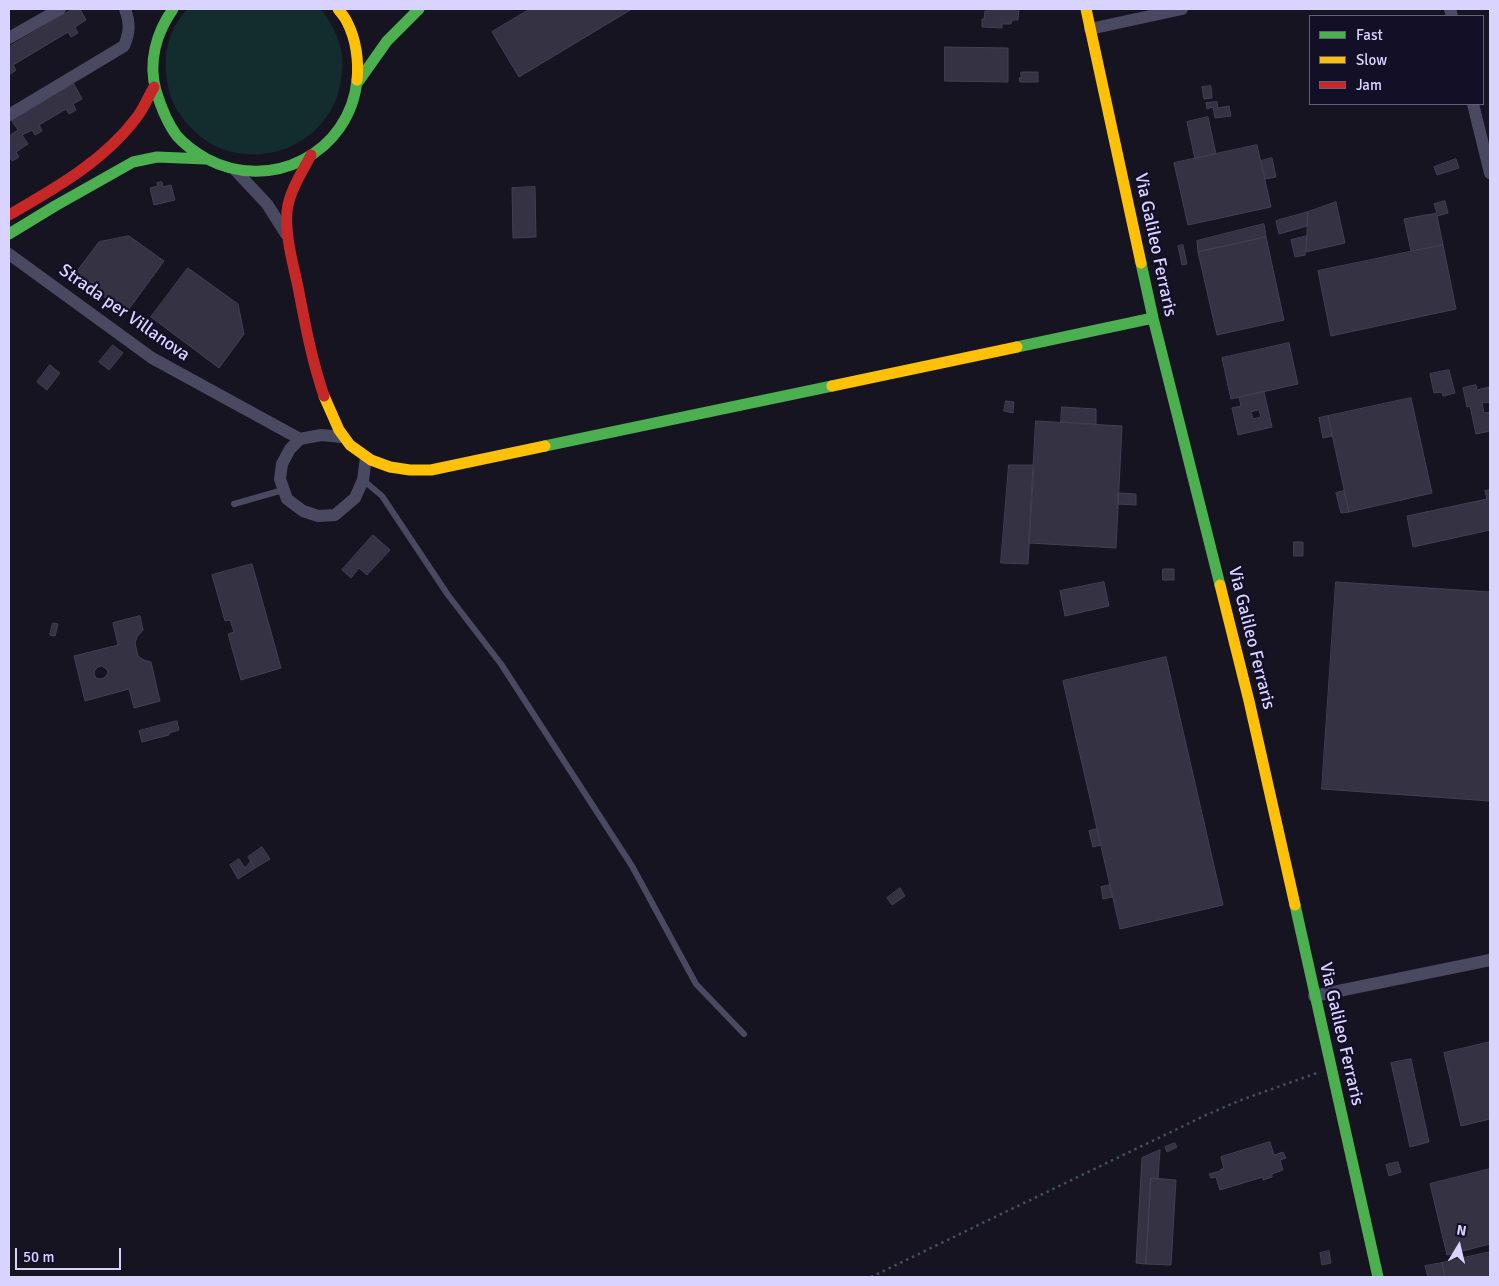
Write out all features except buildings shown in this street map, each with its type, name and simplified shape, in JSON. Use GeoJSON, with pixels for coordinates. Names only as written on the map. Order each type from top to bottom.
{"type":"FeatureCollection","features":[{"type":"Feature","properties":{"kind":"street"},"geometry":{"type":"LineString","coordinates":[[9,38],[60,9]]}},
{"type":"Feature","properties":{"kind":"street"},"geometry":{"type":"LineString","coordinates":[[9,116],[124,46],[129,35],[125,9]]}},
{"type":"Feature","properties":{"kind":"street"},"geometry":{"type":"LineString","coordinates":[[9,234],[133,162],[157,157],[178,156],[206,159],[239,171],[274,170],[305,160],[330,140],[349,114],[358,82],[357,51],[347,22],[338,9]]}},
{"type":"Feature","properties":{"kind":"street"},"geometry":{"type":"LineString","coordinates":[[358,82],[387,41],[419,9]]}},
{"type":"Feature","properties":{"kind":"street","name":"Via Galileo Ferraris"},"geometry":{"type":"LineString","coordinates":[[1086,9],[1153,318],[1249,701],[1378,1277]]}},
{"type":"Feature","properties":{"kind":"street"},"geometry":{"type":"LineString","coordinates":[[1090,29],[1182,9]]}},
{"type":"Feature","properties":{"kind":"street"},"geometry":{"type":"LineString","coordinates":[[168,12],[157,39],[153,63],[154,87],[168,122],[182,141],[206,159]]}},
{"type":"Feature","properties":{"kind":"street"},"geometry":{"type":"LineString","coordinates":[[9,215],[69,180],[104,153],[137,117],[154,87]]}},
{"type":"Feature","properties":{"kind":"street"},"geometry":{"type":"LineString","coordinates":[[1473,105],[1490,173]]}},
{"type":"Feature","properties":{"kind":"street"},"geometry":{"type":"LineString","coordinates":[[311,155],[300,176],[287,209],[288,238],[313,363],[329,408],[342,437],[352,448],[390,468],[412,471],[431,470],[1153,318]]}},
{"type":"Feature","properties":{"kind":"street"},"geometry":{"type":"LineString","coordinates":[[233,168],[267,204],[288,238]]}},
{"type":"Feature","properties":{"kind":"street","name":"Strada per Villanova"},"geometry":{"type":"LineString","coordinates":[[9,254],[152,358],[300,439]]}},
{"type":"Feature","properties":{"kind":"street"},"geometry":{"type":"LineString","coordinates":[[342,437],[321,436],[300,439],[290,449],[282,464],[280,479],[286,499],[303,511],[318,516],[335,514],[355,498],[363,480],[366,457]]}},
{"type":"Feature","properties":{"kind":"street"},"geometry":{"type":"LineString","coordinates":[[1314,996],[1490,960]]}},
{"type":"Feature","properties":{"kind":"lane"},"geometry":{"type":"LineString","coordinates":[[363,480],[382,496],[448,595],[501,664],[632,866],[696,984],[744,1034]]}},
{"type":"Feature","properties":{"kind":"lane"},"geometry":{"type":"LineString","coordinates":[[234,504],[283,490]]}},
{"type":"Feature","properties":{"kind":"path"},"geometry":{"type":"LineString","coordinates":[[871,1277],[1206,1115],[1241,1100],[1331,1068]]}},
{"type":"Feature","properties":{"kind":"green space"},"geometry":{"type":"Polygon","coordinates":[[[187,9],[321,9],[335,32],[341,49],[342,59],[342,75],[339,90],[333,106],[324,120],[313,132],[300,141],[270,153],[231,152],[214,145],[199,135],[185,121],[174,105],[169,93],[166,75],[168,45],[175,27],[187,9]]]}},
{"type":"Feature","properties":{"kind":"traffic: fast"},"geometry":{"type":"LineString","coordinates":[[173,9],[162,28],[155,48],[153,69],[156,91],[170,126],[177,136],[191,149],[207,159],[232,168],[256,171],[281,168],[303,160],[323,146],[340,128],[351,106],[357,80]]}},
{"type":"Feature","properties":{"kind":"traffic: fast"},"geometry":{"type":"LineString","coordinates":[[358,82],[387,41],[419,9]]}},
{"type":"Feature","properties":{"kind":"traffic: fast"},"geometry":{"type":"LineString","coordinates":[[9,234],[133,162],[157,157],[205,159]]}},
{"type":"Feature","properties":{"kind":"traffic: fast"},"geometry":{"type":"LineString","coordinates":[[1141,263],[1220,585]]}},
{"type":"Feature","properties":{"kind":"traffic: fast"},"geometry":{"type":"LineString","coordinates":[[1017,347],[1153,318]]}},
{"type":"Feature","properties":{"kind":"traffic: fast"},"geometry":{"type":"LineString","coordinates":[[545,446],[832,386]]}},
{"type":"Feature","properties":{"kind":"traffic: fast"},"geometry":{"type":"LineString","coordinates":[[1295,905],[1378,1277]]}},
{"type":"Feature","properties":{"kind":"traffic: slow"},"geometry":{"type":"LineString","coordinates":[[338,9],[346,20],[355,43],[358,65],[357,80]]}},
{"type":"Feature","properties":{"kind":"traffic: slow"},"geometry":{"type":"LineString","coordinates":[[1086,9],[1141,263]]}},
{"type":"Feature","properties":{"kind":"traffic: slow"},"geometry":{"type":"LineString","coordinates":[[832,386],[1017,347]]}},
{"type":"Feature","properties":{"kind":"traffic: slow"},"geometry":{"type":"LineString","coordinates":[[324,396],[339,430],[350,445],[371,460],[390,467],[410,470],[431,470],[545,446]]}},
{"type":"Feature","properties":{"kind":"traffic: slow"},"geometry":{"type":"LineString","coordinates":[[1220,585],[1249,701],[1295,905]]}},
{"type":"Feature","properties":{"kind":"traffic: jam"},"geometry":{"type":"LineString","coordinates":[[9,215],[61,184],[110,147],[137,117],[154,87]]}},
{"type":"Feature","properties":{"kind":"traffic: jam"},"geometry":{"type":"LineString","coordinates":[[311,155],[290,197],[287,211],[287,230],[309,342],[324,396]]}}]}
